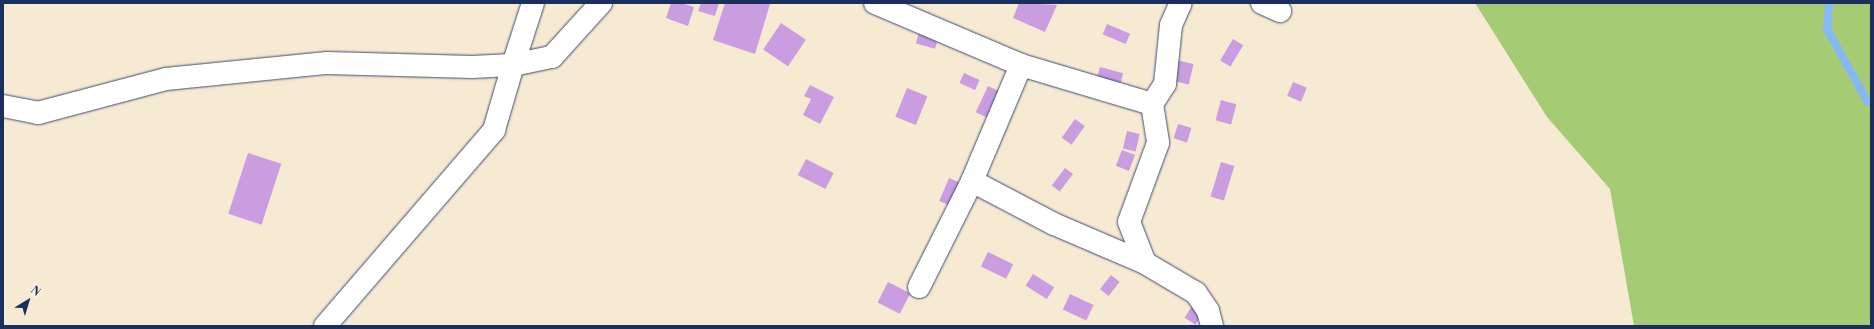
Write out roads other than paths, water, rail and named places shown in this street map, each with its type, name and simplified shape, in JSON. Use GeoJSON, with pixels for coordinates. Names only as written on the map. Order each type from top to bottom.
{"type":"FeatureCollection","features":[{"type":"Feature","properties":{"kind":"street"},"geometry":{"type":"LineString","coordinates":[[325,326],[494,130],[533,3]]}},
{"type":"Feature","properties":{"kind":"street"},"geometry":{"type":"LineString","coordinates":[[3,106],[38,113],[166,79],[327,63],[472,66],[513,65],[552,57],[601,3]]}},
{"type":"Feature","properties":{"kind":"street"},"geometry":{"type":"LineString","coordinates":[[875,3],[1021,65],[1152,104]]}},
{"type":"Feature","properties":{"kind":"street"},"geometry":{"type":"LineString","coordinates":[[1146,263],[1129,222],[1158,143],[1152,104],[1165,84],[1171,26],[1181,3]]}},
{"type":"Feature","properties":{"kind":"street"},"geometry":{"type":"LineString","coordinates":[[919,287],[972,181],[1021,65]]}},
{"type":"Feature","properties":{"kind":"street"},"geometry":{"type":"LineString","coordinates":[[972,181],[1054,224],[1146,263],[1196,293],[1208,311],[1212,326]]}},
{"type":"Feature","properties":{"kind":"waterway"},"geometry":{"type":"LineString","coordinates":[[1829,3],[1827,29],[1867,101],[1871,102]]}}]}
